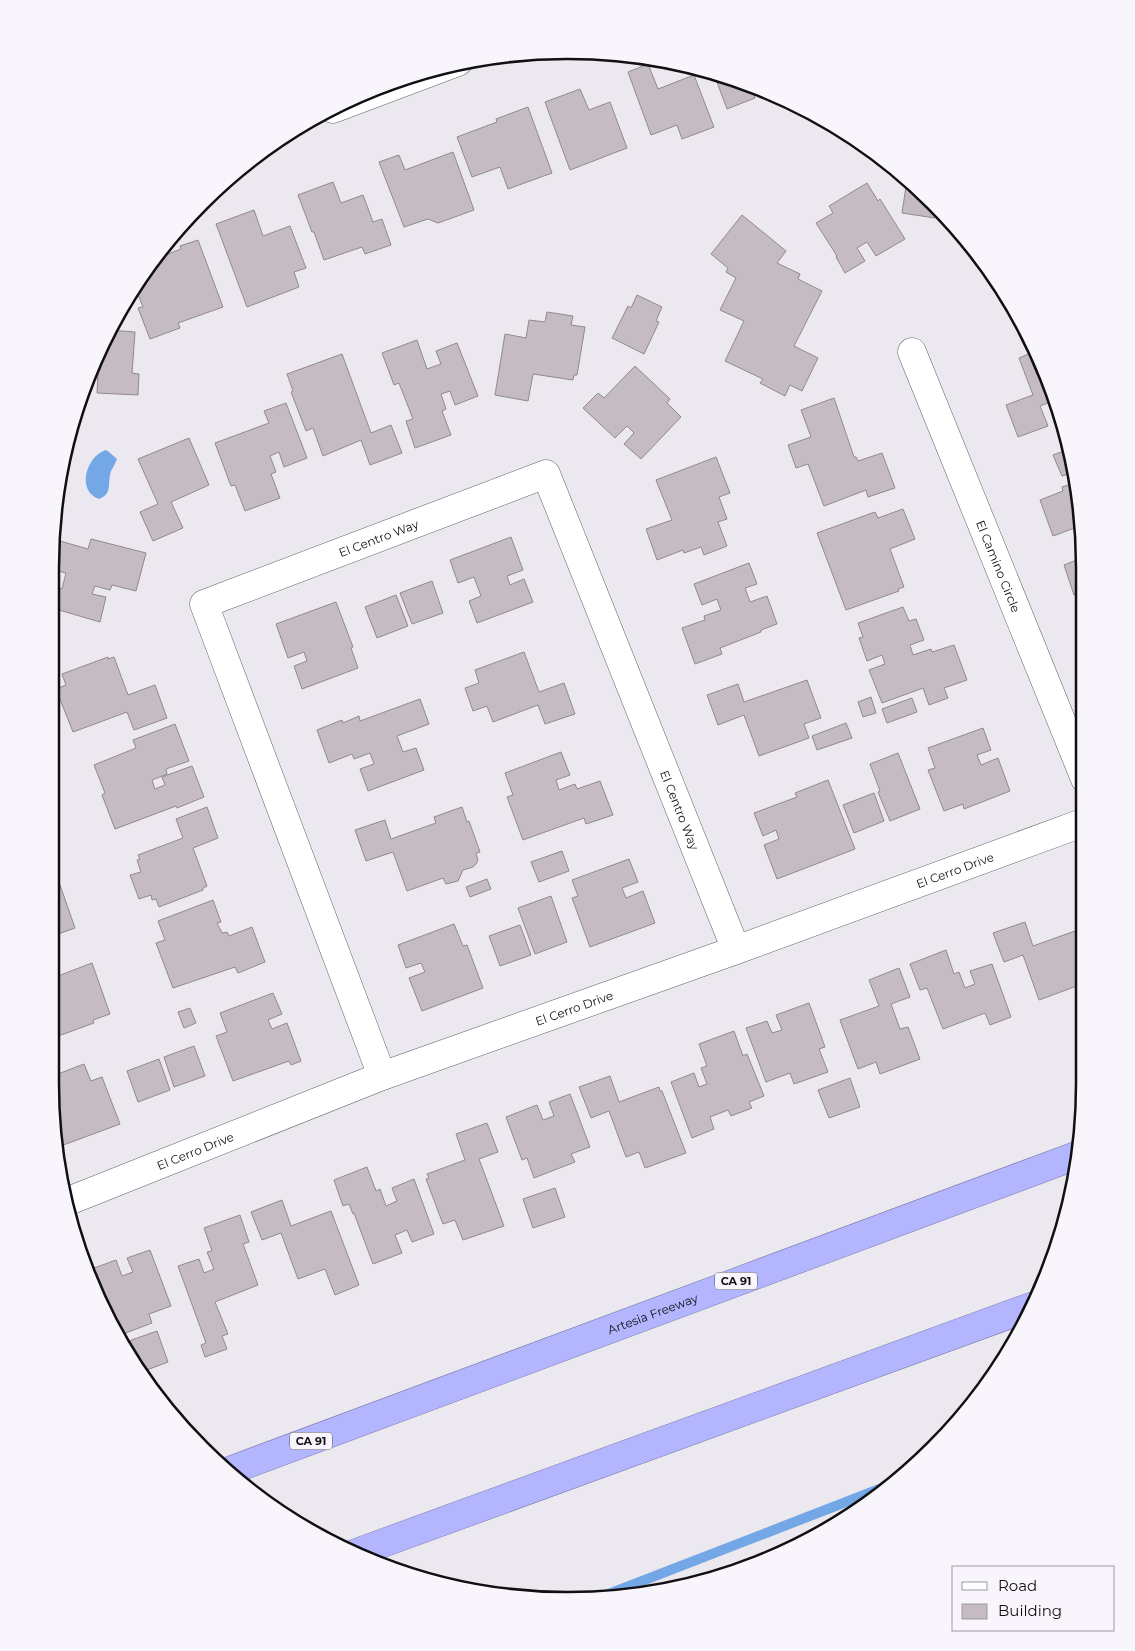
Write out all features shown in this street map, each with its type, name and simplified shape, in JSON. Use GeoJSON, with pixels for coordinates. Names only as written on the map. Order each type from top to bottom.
{"type":"FeatureCollection","features":[{"type":"Feature","properties":{"kind":"highway","name":"Artesia Freeway"},"geometry":{"type":"LineString","coordinates":[[235,1469],[1071,1158]]}},
{"type":"Feature","properties":{"kind":"highway"},"geometry":{"type":"LineString","coordinates":[[364,1550],[1024,1309]]}},
{"type":"Feature","properties":{"kind":"highway"},"geometry":{"type":"LineString","coordinates":[[374,1554],[449,1518]]}},
{"type":"Feature","properties":{"kind":"street","name":"El Camino Circle"},"geometry":{"type":"LineString","coordinates":[[912,352],[1076,757]]}},
{"type":"Feature","properties":{"kind":"street","name":"El Centro Way"},"geometry":{"type":"LineString","coordinates":[[382,1076],[204,604],[546,474],[736,950]]}},
{"type":"Feature","properties":{"kind":"street","name":"El Cerro Drive"},"geometry":{"type":"LineString","coordinates":[[73,1199],[382,1076],[736,950],[1076,825]]}},
{"type":"Feature","properties":{"kind":"water"},"geometry":{"type":"Polygon","coordinates":[[[106,450],[117,459],[111,471],[108,491],[99,499],[92,495],[88,489],[86,474],[93,459],[106,450]]]}},
{"type":"Feature","properties":{"kind":"building"},"geometry":{"type":"Polygon","coordinates":[[[645,65],[649,66],[658,89],[694,75],[714,127],[682,139],[677,125],[651,135],[628,72],[645,65]]]}},
{"type":"Feature","properties":{"kind":"building"},"geometry":{"type":"Polygon","coordinates":[[[717,82],[755,95],[755,98],[727,109],[717,82]]]}},
{"type":"Feature","properties":{"kind":"building"},"geometry":{"type":"Polygon","coordinates":[[[580,89],[589,110],[610,102],[627,148],[570,170],[545,102],[580,89]]]}},
{"type":"Feature","properties":{"kind":"building"},"geometry":{"type":"Polygon","coordinates":[[[528,107],[552,173],[508,189],[500,167],[472,177],[457,137],[497,122],[496,119],[528,107]]]}},
{"type":"Feature","properties":{"kind":"building"},"geometry":{"type":"Polygon","coordinates":[[[453,152],[474,210],[438,223],[428,219],[404,227],[379,162],[399,155],[405,170],[453,152]]]}},
{"type":"Feature","properties":{"kind":"building"},"geometry":{"type":"Polygon","coordinates":[[[333,182],[341,203],[363,195],[373,222],[382,219],[391,245],[365,254],[362,247],[324,260],[298,195],[333,182]]]}},
{"type":"Feature","properties":{"kind":"building"},"geometry":{"type":"Polygon","coordinates":[[[867,183],[878,201],[880,199],[905,239],[876,256],[867,242],[857,248],[865,261],[845,273],[837,256],[816,223],[833,213],[829,206],[867,183]]]}},
{"type":"Feature","properties":{"kind":"building"},"geometry":{"type":"Polygon","coordinates":[[[906,188],[935,217],[935,218],[902,213],[906,188]]]}},
{"type":"Feature","properties":{"kind":"building"},"geometry":{"type":"Polygon","coordinates":[[[254,210],[263,236],[290,226],[306,268],[294,272],[299,287],[247,307],[216,224],[254,210]]]}},
{"type":"Feature","properties":{"kind":"building"},"geometry":{"type":"Polygon","coordinates":[[[742,215],[786,251],[777,263],[800,274],[798,279],[822,291],[794,346],[818,358],[802,391],[790,385],[785,396],[760,383],[763,379],[725,361],[744,321],[720,310],[736,278],[726,272],[728,268],[711,254],[742,215]]]}},
{"type":"Feature","properties":{"kind":"building"},"geometry":{"type":"Polygon","coordinates":[[[198,240],[223,307],[178,323],[180,328],[150,339],[138,308],[143,307],[138,295],[167,254],[181,249],[180,246],[198,240]]]}},
{"type":"Feature","properties":{"kind":"building"},"geometry":{"type":"Polygon","coordinates":[[[637,295],[662,307],[656,321],[659,322],[644,354],[612,338],[628,306],[631,308],[637,295]]]}},
{"type":"Feature","properties":{"kind":"building"},"geometry":{"type":"Polygon","coordinates":[[[547,312],[573,316],[571,325],[585,327],[577,375],[574,375],[573,380],[533,374],[528,401],[495,395],[505,334],[526,338],[529,320],[545,322],[547,312]]]}},
{"type":"Feature","properties":{"kind":"building"},"geometry":{"type":"Polygon","coordinates":[[[117,331],[135,332],[132,373],[139,374],[138,395],[97,393],[98,371],[117,331]]]}},
{"type":"Feature","properties":{"kind":"building"},"geometry":{"type":"Polygon","coordinates":[[[417,340],[427,369],[441,364],[436,351],[457,343],[478,396],[455,405],[450,391],[441,394],[446,409],[442,411],[451,435],[415,448],[406,421],[413,419],[399,383],[394,385],[382,353],[417,340]]]}},
{"type":"Feature","properties":{"kind":"building"},"geometry":{"type":"Polygon","coordinates":[[[342,354],[371,433],[391,425],[402,453],[370,465],[361,440],[323,456],[313,428],[306,431],[291,392],[293,391],[287,374],[342,354]]]}},
{"type":"Feature","properties":{"kind":"building"},"geometry":{"type":"Polygon","coordinates":[[[1029,354],[1049,403],[1040,406],[1048,426],[1018,437],[1006,405],[1033,395],[1019,358],[1029,354]]]}},
{"type":"Feature","properties":{"kind":"building"},"geometry":{"type":"Polygon","coordinates":[[[635,366],[670,399],[667,403],[681,417],[641,459],[624,444],[634,433],[627,426],[615,438],[583,408],[598,393],[604,398],[635,366]]]}},
{"type":"Feature","properties":{"kind":"building"},"geometry":{"type":"Polygon","coordinates":[[[834,398],[854,457],[858,461],[882,453],[895,488],[868,497],[866,490],[824,506],[808,464],[796,468],[788,445],[811,437],[801,410],[834,398]]]}},
{"type":"Feature","properties":{"kind":"building"},"geometry":{"type":"Polygon","coordinates":[[[286,403],[307,458],[284,467],[279,452],[270,456],[276,472],[271,474],[280,498],[245,511],[235,485],[231,486],[215,443],[269,423],[264,411],[286,403]]]}},
{"type":"Feature","properties":{"kind":"building"},"geometry":{"type":"Polygon","coordinates":[[[189,438],[209,485],[171,502],[183,528],[153,541],[140,512],[158,504],[138,459],[189,438]]]}},
{"type":"Feature","properties":{"kind":"building"},"geometry":{"type":"Polygon","coordinates":[[[1062,451],[1067,474],[1062,476],[1053,455],[1062,451]]]}},
{"type":"Feature","properties":{"kind":"building"},"geometry":{"type":"Polygon","coordinates":[[[716,457],[730,493],[719,497],[727,519],[718,522],[727,546],[704,555],[701,547],[684,553],[683,550],[657,560],[646,529],[672,520],[656,480],[716,457]]]}},
{"type":"Feature","properties":{"kind":"building"},"geometry":{"type":"Polygon","coordinates":[[[1069,485],[1074,528],[1053,536],[1040,500],[1063,491],[1062,487],[1069,485]]]}},
{"type":"Feature","properties":{"kind":"building"},"geometry":{"type":"Polygon","coordinates":[[[903,509],[915,539],[890,549],[904,587],[898,589],[899,591],[846,610],[817,533],[875,512],[878,518],[903,509]]]}},
{"type":"Feature","properties":{"kind":"building"},"geometry":{"type":"Polygon","coordinates":[[[511,537],[523,570],[507,576],[510,585],[524,579],[533,602],[477,623],[469,601],[481,596],[474,577],[458,583],[450,560],[511,537]]]}},
{"type":"Feature","properties":{"kind":"building"},"geometry":{"type":"Polygon","coordinates":[[[91,539],[146,553],[136,591],[112,585],[110,590],[95,586],[92,594],[106,597],[100,622],[59,610],[59,588],[62,589],[66,573],[59,571],[60,541],[88,549],[91,539]]]}},
{"type":"Feature","properties":{"kind":"building"},"geometry":{"type":"Polygon","coordinates":[[[1076,560],[1076,594],[1074,595],[1064,565],[1076,560]]]}},
{"type":"Feature","properties":{"kind":"building"},"geometry":{"type":"Polygon","coordinates":[[[749,563],[757,584],[745,588],[750,602],[767,596],[777,624],[720,648],[722,654],[695,664],[682,628],[705,620],[704,616],[721,610],[717,599],[702,605],[694,584],[749,563]]]}},
{"type":"Feature","properties":{"kind":"building"},"geometry":{"type":"Polygon","coordinates":[[[432,581],[443,613],[412,624],[400,593],[432,581]]]}},
{"type":"Feature","properties":{"kind":"building"},"geometry":{"type":"Polygon","coordinates":[[[396,595],[408,626],[377,638],[365,607],[396,595]]]}},
{"type":"Feature","properties":{"kind":"building"},"geometry":{"type":"Polygon","coordinates":[[[336,602],[353,647],[351,648],[358,668],[302,689],[294,666],[307,661],[304,652],[288,658],[276,624],[336,602]]]}},
{"type":"Feature","properties":{"kind":"building"},"geometry":{"type":"Polygon","coordinates":[[[903,607],[909,621],[916,619],[924,640],[910,645],[913,655],[931,649],[932,652],[954,645],[967,680],[944,688],[948,698],[929,705],[923,688],[882,703],[869,670],[885,664],[882,655],[867,661],[859,638],[863,637],[858,623],[903,607]]]}},
{"type":"Feature","properties":{"kind":"building"},"geometry":{"type":"Polygon","coordinates":[[[524,652],[539,692],[564,683],[575,714],[545,724],[538,705],[493,722],[487,706],[473,711],[465,688],[479,683],[475,670],[524,652]]]}},
{"type":"Feature","properties":{"kind":"building"},"geometry":{"type":"Polygon","coordinates":[[[108,657],[108,659],[114,657],[128,695],[155,685],[167,718],[134,730],[127,712],[73,732],[59,697],[59,688],[66,685],[62,674],[108,657]]]}},
{"type":"Feature","properties":{"kind":"building"},"geometry":{"type":"Polygon","coordinates":[[[807,680],[821,718],[804,724],[809,738],[759,756],[744,715],[718,725],[707,695],[738,684],[744,702],[807,680]]]}},
{"type":"Feature","properties":{"kind":"building"},"geometry":{"type":"Polygon","coordinates":[[[871,697],[876,713],[863,717],[858,702],[871,697]]]}},
{"type":"Feature","properties":{"kind":"building"},"geometry":{"type":"Polygon","coordinates":[[[912,698],[917,712],[887,723],[882,709],[912,698]]]}},
{"type":"Feature","properties":{"kind":"building"},"geometry":{"type":"Polygon","coordinates":[[[420,699],[429,724],[397,736],[403,752],[416,748],[424,770],[368,791],[360,769],[374,764],[370,753],[354,759],[352,754],[329,763],[317,730],[342,720],[343,723],[359,716],[360,721],[420,699]]]}},
{"type":"Feature","properties":{"kind":"building"},"geometry":{"type":"Polygon","coordinates":[[[846,723],[852,738],[817,750],[812,736],[846,723]]]}},
{"type":"Feature","properties":{"kind":"building"},"geometry":{"type":"Polygon","coordinates":[[[175,724],[189,761],[166,769],[167,774],[152,780],[155,789],[165,785],[162,777],[192,766],[204,797],[115,829],[102,795],[105,793],[94,765],[136,748],[133,740],[175,724]]]}},
{"type":"Feature","properties":{"kind":"building"},"geometry":{"type":"Polygon","coordinates":[[[983,728],[991,750],[977,755],[981,765],[998,758],[1010,791],[964,809],[963,804],[944,811],[928,770],[935,768],[928,748],[983,728]]]}},
{"type":"Feature","properties":{"kind":"building"},"geometry":{"type":"Polygon","coordinates":[[[561,752],[570,775],[556,780],[559,790],[575,784],[577,789],[600,781],[613,815],[586,824],[584,818],[523,840],[507,797],[513,795],[505,773],[561,752]]]}},
{"type":"Feature","properties":{"kind":"building"},"geometry":{"type":"Polygon","coordinates":[[[898,753],[920,809],[890,821],[878,792],[880,791],[870,764],[898,753]]]}},
{"type":"Feature","properties":{"kind":"building"},"geometry":{"type":"Polygon","coordinates":[[[828,780],[855,849],[777,879],[764,845],[779,839],[776,830],[763,836],[754,813],[797,797],[795,793],[828,780]]]}},
{"type":"Feature","properties":{"kind":"building"},"geometry":{"type":"Polygon","coordinates":[[[874,793],[884,821],[854,833],[843,805],[874,793]]]}},
{"type":"Feature","properties":{"kind":"building"},"geometry":{"type":"Polygon","coordinates":[[[207,807],[218,838],[193,848],[207,886],[203,890],[159,907],[156,899],[152,900],[151,895],[139,899],[130,875],[141,872],[137,860],[140,859],[138,855],[183,838],[176,819],[207,807]]]}},
{"type":"Feature","properties":{"kind":"building"},"geometry":{"type":"Polygon","coordinates":[[[462,807],[480,852],[476,853],[478,860],[476,864],[463,870],[458,881],[446,884],[443,878],[407,891],[393,852],[366,861],[355,830],[385,820],[391,839],[436,823],[434,817],[462,807]]]}},
{"type":"Feature","properties":{"kind":"building"},"geometry":{"type":"Polygon","coordinates":[[[562,851],[569,871],[539,882],[531,862],[562,851]]]}},
{"type":"Feature","properties":{"kind":"building"},"geometry":{"type":"Polygon","coordinates":[[[629,859],[638,882],[622,888],[626,898],[643,891],[655,923],[590,947],[572,898],[578,896],[572,880],[629,859]]]}},
{"type":"Feature","properties":{"kind":"building"},"geometry":{"type":"Polygon","coordinates":[[[487,879],[491,889],[470,897],[466,887],[487,879]]]}},
{"type":"Feature","properties":{"kind":"building"},"geometry":{"type":"Polygon","coordinates":[[[59,882],[75,928],[59,934],[59,882]]]}},
{"type":"Feature","properties":{"kind":"building"},"geometry":{"type":"Polygon","coordinates":[[[551,896],[567,942],[535,954],[518,908],[551,896]]]}},
{"type":"Feature","properties":{"kind":"building"},"geometry":{"type":"Polygon","coordinates":[[[213,900],[221,922],[217,923],[222,933],[227,932],[229,936],[252,927],[265,962],[238,973],[235,967],[173,988],[156,943],[165,940],[158,921],[213,900]]]}},
{"type":"Feature","properties":{"kind":"building"},"geometry":{"type":"Polygon","coordinates":[[[1025,922],[1033,946],[1075,931],[1076,986],[1039,1000],[1023,955],[1004,962],[993,933],[1025,922]]]}},
{"type":"Feature","properties":{"kind":"building"},"geometry":{"type":"Polygon","coordinates":[[[454,924],[463,946],[467,945],[483,988],[422,1011],[409,978],[425,972],[421,963],[406,968],[398,945],[454,924]]]}},
{"type":"Feature","properties":{"kind":"building"},"geometry":{"type":"Polygon","coordinates":[[[520,925],[531,955],[500,966],[489,936],[520,925]]]}},
{"type":"Feature","properties":{"kind":"building"},"geometry":{"type":"Polygon","coordinates":[[[946,950],[954,974],[959,972],[965,988],[975,984],[970,971],[992,964],[1011,1017],[990,1025],[985,1013],[943,1029],[927,988],[920,990],[910,964],[946,950]]]}},
{"type":"Feature","properties":{"kind":"building"},"geometry":{"type":"Polygon","coordinates":[[[92,963],[110,1014],[93,1020],[94,1023],[59,1036],[59,976],[92,963]]]}},
{"type":"Feature","properties":{"kind":"building"},"geometry":{"type":"Polygon","coordinates":[[[899,968],[910,997],[891,1004],[900,1029],[908,1027],[920,1059],[880,1074],[876,1062],[858,1069],[840,1020],[879,1006],[869,980],[899,968]]]}},
{"type":"Feature","properties":{"kind":"building"},"geometry":{"type":"Polygon","coordinates":[[[273,993],[282,1014],[268,1020],[272,1029],[287,1023],[301,1061],[291,1065],[289,1061],[233,1081],[216,1036],[227,1032],[220,1013],[273,993]]]}},
{"type":"Feature","properties":{"kind":"building"},"geometry":{"type":"Polygon","coordinates":[[[809,1003],[825,1047],[819,1049],[828,1072],[794,1084],[790,1073],[766,1082],[746,1028],[767,1021],[772,1033],[782,1030],[776,1015],[809,1003]]]}},
{"type":"Feature","properties":{"kind":"building"},"geometry":{"type":"Polygon","coordinates":[[[190,1008],[196,1023],[184,1028],[178,1012],[190,1008]]]}},
{"type":"Feature","properties":{"kind":"building"},"geometry":{"type":"Polygon","coordinates":[[[734,1031],[743,1056],[747,1054],[764,1096],[749,1102],[752,1108],[731,1116],[728,1110],[710,1117],[714,1129],[692,1138],[671,1082],[694,1073],[699,1087],[707,1084],[701,1068],[707,1066],[699,1044],[734,1031]]]}},
{"type":"Feature","properties":{"kind":"building"},"geometry":{"type":"Polygon","coordinates":[[[194,1046],[205,1076],[174,1087],[164,1057],[194,1046]]]}},
{"type":"Feature","properties":{"kind":"building"},"geometry":{"type":"Polygon","coordinates":[[[159,1059],[170,1090],[138,1102],[127,1071],[159,1059]]]}},
{"type":"Feature","properties":{"kind":"building"},"geometry":{"type":"Polygon","coordinates":[[[84,1064],[91,1081],[102,1077],[120,1124],[63,1145],[59,1074],[84,1064]]]}},
{"type":"Feature","properties":{"kind":"building"},"geometry":{"type":"Polygon","coordinates":[[[610,1076],[619,1102],[659,1087],[686,1153],[645,1168],[639,1152],[626,1157],[609,1111],[591,1118],[579,1087],[610,1076]]]}},
{"type":"Feature","properties":{"kind":"building"},"geometry":{"type":"Polygon","coordinates":[[[850,1078],[860,1107],[829,1118],[818,1090],[850,1078]]]}},
{"type":"Feature","properties":{"kind":"building"},"geometry":{"type":"Polygon","coordinates":[[[570,1094],[590,1147],[571,1154],[575,1162],[534,1178],[527,1158],[522,1160],[506,1117],[537,1105],[543,1120],[554,1116],[549,1102],[570,1094]]]}},
{"type":"Feature","properties":{"kind":"building"},"geometry":{"type":"Polygon","coordinates":[[[487,1123],[498,1152],[479,1159],[504,1226],[463,1240],[455,1220],[443,1224],[426,1179],[429,1178],[427,1174],[465,1160],[456,1134],[487,1123]]]}},
{"type":"Feature","properties":{"kind":"building"},"geometry":{"type":"Polygon","coordinates":[[[367,1167],[376,1191],[380,1189],[386,1206],[397,1201],[392,1188],[414,1179],[434,1234],[412,1242],[407,1230],[395,1235],[402,1253],[373,1264],[354,1213],[349,1204],[343,1206],[334,1180],[367,1167]]]}},
{"type":"Feature","properties":{"kind":"building"},"geometry":{"type":"Polygon","coordinates":[[[555,1188],[565,1217],[533,1228],[523,1199],[555,1188]]]}},
{"type":"Feature","properties":{"kind":"building"},"geometry":{"type":"Polygon","coordinates":[[[282,1200],[291,1226],[331,1211],[359,1285],[335,1295],[325,1269],[298,1279],[281,1233],[262,1240],[251,1212],[282,1200]]]}},
{"type":"Feature","properties":{"kind":"building"},"geometry":{"type":"Polygon","coordinates":[[[240,1215],[249,1242],[243,1244],[258,1285],[215,1302],[228,1334],[222,1336],[227,1349],[205,1357],[201,1345],[206,1343],[178,1266],[199,1259],[204,1273],[214,1269],[207,1252],[212,1251],[204,1228],[240,1215]]]}},
{"type":"Feature","properties":{"kind":"building"},"geometry":{"type":"Polygon","coordinates":[[[150,1250],[171,1306],[149,1314],[152,1323],[125,1334],[111,1309],[94,1268],[116,1260],[122,1276],[133,1272],[127,1258],[150,1250]]]}},
{"type":"Feature","properties":{"kind":"building"},"geometry":{"type":"Polygon","coordinates":[[[157,1331],[168,1362],[147,1370],[129,1341],[157,1331]]]}},
{"type":"Feature","properties":{"kind":"waterway"},"geometry":{"type":"LineString","coordinates":[[621,1589],[869,1493]]}}]}
